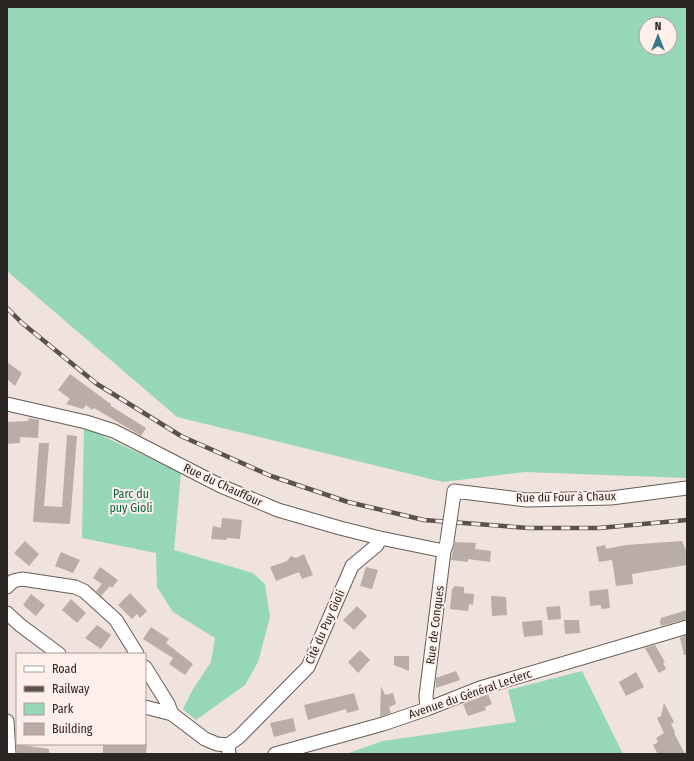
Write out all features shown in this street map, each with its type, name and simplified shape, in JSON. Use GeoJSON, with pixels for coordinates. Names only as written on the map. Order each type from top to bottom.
{"type":"FeatureCollection","features":[{"type":"Feature","properties":{"kind":"street","name":"Rue du Chauffour"},"geometry":{"type":"LineString","coordinates":[[7,404],[86,422],[114,431],[221,486],[278,510],[380,538],[446,546]]}},
{"type":"Feature","properties":{"kind":"street","name":"Rue du Four à Chaux"},"geometry":{"type":"LineString","coordinates":[[453,500],[454,491],[535,500],[611,498],[687,488]]}},
{"type":"Feature","properties":{"kind":"street","name":"Rue de Conques"},"geometry":{"type":"LineString","coordinates":[[427,709],[426,696],[453,500]]}},
{"type":"Feature","properties":{"kind":"street","name":"Cité du Puy Gioli"},"geometry":{"type":"LineString","coordinates":[[146,707],[172,714],[205,739],[229,750],[239,737],[308,667],[352,566],[377,545],[380,538]]}},
{"type":"Feature","properties":{"kind":"street"},"geometry":{"type":"LineString","coordinates":[[7,587],[13,581],[22,579],[74,587],[84,592],[116,620],[136,653]]}},
{"type":"Feature","properties":{"kind":"street"},"geometry":{"type":"LineString","coordinates":[[7,613],[20,625],[58,653]]}},
{"type":"Feature","properties":{"kind":"street","name":"Avenue du Général Leclerc"},"geometry":{"type":"LineString","coordinates":[[275,754],[383,724],[427,709],[480,688],[687,627]]}},
{"type":"Feature","properties":{"kind":"street","name":"Cité du Puy Gioli"},"geometry":{"type":"LineString","coordinates":[[146,669],[168,704],[172,714]]}},
{"type":"Feature","properties":{"kind":"street"},"geometry":{"type":"LineString","coordinates":[[7,721],[9,754]]}},
{"type":"Feature","properties":{"kind":"green space"},"geometry":{"type":"Polygon","coordinates":[[[7,7],[687,7],[687,478],[525,472],[443,482],[177,417],[7,271],[7,7]]]}},
{"type":"Feature","properties":{"kind":"green space","name":"Parc du puy Gioli"},"geometry":{"type":"Polygon","coordinates":[[[84,427],[181,473],[174,550],[253,573],[265,584],[270,617],[258,662],[245,685],[196,720],[183,709],[193,689],[211,662],[215,638],[173,612],[157,587],[156,553],[82,538],[84,427]]]}},
{"type":"Feature","properties":{"kind":"green space"},"geometry":{"type":"Polygon","coordinates":[[[582,671],[623,754],[346,754],[383,741],[516,722],[508,690],[582,671]]]}},
{"type":"Feature","properties":{"kind":"building"},"geometry":{"type":"Polygon","coordinates":[[[7,362],[22,373],[15,386],[7,379],[7,362]]]}},
{"type":"Feature","properties":{"kind":"building"},"geometry":{"type":"Polygon","coordinates":[[[70,374],[111,404],[111,406],[146,428],[141,436],[94,408],[92,410],[86,405],[83,409],[66,404],[70,399],[58,390],[70,374]]]}},
{"type":"Feature","properties":{"kind":"building"},"geometry":{"type":"Polygon","coordinates":[[[29,418],[39,420],[38,438],[20,437],[20,443],[7,444],[7,422],[28,421],[29,418]]]}},
{"type":"Feature","properties":{"kind":"building"},"geometry":{"type":"Polygon","coordinates":[[[67,435],[77,436],[70,524],[33,522],[39,443],[49,443],[44,506],[62,507],[67,435]]]}},
{"type":"Feature","properties":{"kind":"building"},"geometry":{"type":"Polygon","coordinates":[[[222,518],[242,520],[240,539],[211,539],[213,526],[221,528],[222,518]]]}},
{"type":"Feature","properties":{"kind":"building"},"geometry":{"type":"Polygon","coordinates":[[[25,541],[39,554],[29,566],[14,553],[25,541]]]}},
{"type":"Feature","properties":{"kind":"building"},"geometry":{"type":"Polygon","coordinates":[[[682,541],[687,553],[687,565],[632,574],[633,584],[616,586],[612,560],[599,562],[596,547],[605,545],[606,549],[626,545],[682,541]]]}},
{"type":"Feature","properties":{"kind":"building"},"geometry":{"type":"Polygon","coordinates":[[[455,542],[476,543],[475,549],[491,551],[490,562],[468,559],[468,562],[451,560],[455,542]]]}},
{"type":"Feature","properties":{"kind":"building"},"geometry":{"type":"Polygon","coordinates":[[[61,552],[80,560],[73,573],[55,566],[61,552]]]}},
{"type":"Feature","properties":{"kind":"building"},"geometry":{"type":"Polygon","coordinates":[[[304,554],[313,575],[302,579],[299,572],[276,581],[270,567],[287,561],[291,556],[296,558],[304,554]]]}},
{"type":"Feature","properties":{"kind":"building"},"geometry":{"type":"Polygon","coordinates":[[[100,567],[118,580],[112,588],[110,586],[101,596],[96,591],[102,584],[93,578],[100,567]]]}},
{"type":"Feature","properties":{"kind":"building"},"geometry":{"type":"Polygon","coordinates":[[[366,567],[378,570],[372,589],[360,586],[366,567]]]}},
{"type":"Feature","properties":{"kind":"building"},"geometry":{"type":"Polygon","coordinates":[[[454,586],[464,587],[464,593],[474,594],[473,605],[469,604],[468,611],[450,609],[452,589],[454,586]]]}},
{"type":"Feature","properties":{"kind":"building"},"geometry":{"type":"Polygon","coordinates":[[[608,589],[610,608],[601,609],[601,605],[590,606],[589,591],[608,589]]]}},
{"type":"Feature","properties":{"kind":"building"},"geometry":{"type":"Polygon","coordinates":[[[130,593],[147,611],[140,618],[137,614],[132,619],[118,605],[130,593]]]}},
{"type":"Feature","properties":{"kind":"building"},"geometry":{"type":"Polygon","coordinates":[[[31,594],[45,605],[36,616],[23,605],[31,594]]]}},
{"type":"Feature","properties":{"kind":"building"},"geometry":{"type":"Polygon","coordinates":[[[491,596],[506,597],[507,615],[492,616],[491,596]]]}},
{"type":"Feature","properties":{"kind":"building"},"geometry":{"type":"Polygon","coordinates":[[[71,599],[86,613],[77,623],[62,610],[71,599]]]}},
{"type":"Feature","properties":{"kind":"building"},"geometry":{"type":"Polygon","coordinates":[[[357,606],[367,616],[354,630],[343,620],[357,606]]]}},
{"type":"Feature","properties":{"kind":"building"},"geometry":{"type":"Polygon","coordinates":[[[560,606],[561,619],[548,620],[546,607],[560,606]]]}},
{"type":"Feature","properties":{"kind":"building"},"geometry":{"type":"Polygon","coordinates":[[[687,610],[687,619],[661,626],[661,618],[687,610]]]}},
{"type":"Feature","properties":{"kind":"building"},"geometry":{"type":"Polygon","coordinates":[[[542,620],[543,635],[524,637],[522,622],[542,620]]]}},
{"type":"Feature","properties":{"kind":"building"},"geometry":{"type":"Polygon","coordinates":[[[564,620],[579,620],[580,633],[565,634],[564,620]]]}},
{"type":"Feature","properties":{"kind":"building"},"geometry":{"type":"Polygon","coordinates":[[[97,625],[111,635],[101,649],[85,638],[97,625]]]}},
{"type":"Feature","properties":{"kind":"building"},"geometry":{"type":"Polygon","coordinates":[[[151,627],[169,639],[166,643],[193,664],[185,675],[169,664],[173,658],[143,639],[151,627]]]}},
{"type":"Feature","properties":{"kind":"building"},"geometry":{"type":"Polygon","coordinates":[[[687,635],[687,655],[684,655],[680,638],[687,635]]]}},
{"type":"Feature","properties":{"kind":"building"},"geometry":{"type":"Polygon","coordinates":[[[655,645],[665,662],[663,663],[666,669],[659,673],[645,648],[655,645]]]}},
{"type":"Feature","properties":{"kind":"building"},"geometry":{"type":"Polygon","coordinates":[[[360,650],[370,660],[358,673],[348,662],[360,650]]]}},
{"type":"Feature","properties":{"kind":"building"},"geometry":{"type":"Polygon","coordinates":[[[394,656],[409,656],[409,671],[394,665],[394,656]]]}},
{"type":"Feature","properties":{"kind":"building"},"geometry":{"type":"Polygon","coordinates":[[[456,671],[460,680],[436,688],[436,678],[456,671]]]}},
{"type":"Feature","properties":{"kind":"building"},"geometry":{"type":"Polygon","coordinates":[[[636,672],[644,687],[626,696],[619,682],[636,672]]]}},
{"type":"Feature","properties":{"kind":"building"},"geometry":{"type":"Polygon","coordinates":[[[381,686],[385,695],[393,693],[396,704],[389,707],[391,713],[380,717],[381,686]]]}},
{"type":"Feature","properties":{"kind":"building"},"geometry":{"type":"Polygon","coordinates":[[[354,693],[359,710],[347,713],[346,709],[308,720],[304,705],[354,693]]]}},
{"type":"Feature","properties":{"kind":"building"},"geometry":{"type":"Polygon","coordinates":[[[488,694],[492,704],[485,707],[486,710],[468,716],[463,704],[488,694]]]}},
{"type":"Feature","properties":{"kind":"building"},"geometry":{"type":"Polygon","coordinates":[[[664,703],[674,722],[671,724],[675,732],[674,733],[685,754],[658,754],[653,745],[658,742],[656,738],[664,733],[657,718],[661,716],[664,703]]]}},
{"type":"Feature","properties":{"kind":"building"},"geometry":{"type":"Polygon","coordinates":[[[293,718],[296,731],[274,737],[270,723],[293,718]]]}},
{"type":"Feature","properties":{"kind":"building"},"geometry":{"type":"Polygon","coordinates":[[[147,744],[146,754],[103,754],[103,745],[147,744]]]}},
{"type":"Feature","properties":{"kind":"building"},"geometry":{"type":"Polygon","coordinates":[[[16,745],[49,749],[49,754],[17,753],[16,745]]]}},
{"type":"Feature","properties":{"kind":"railway"},"geometry":{"type":"LineString","coordinates":[[7,308],[22,323],[97,384],[181,436],[271,476],[348,502],[424,520],[528,528],[599,528],[687,520]]}}]}
